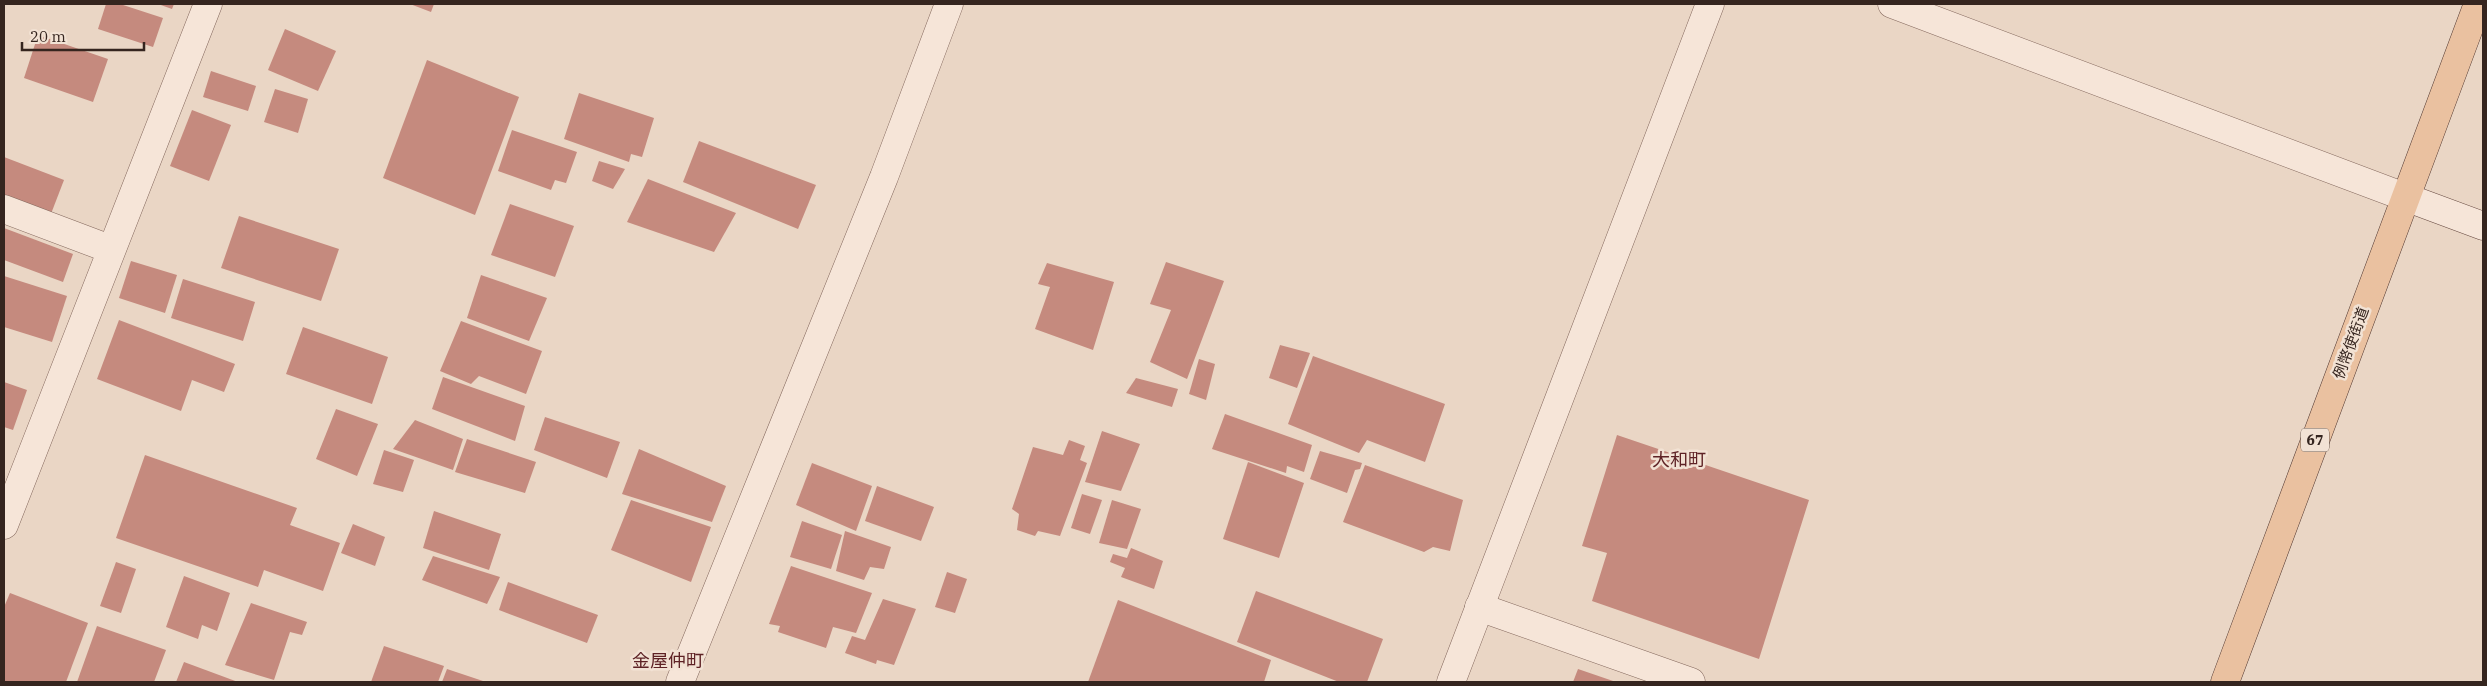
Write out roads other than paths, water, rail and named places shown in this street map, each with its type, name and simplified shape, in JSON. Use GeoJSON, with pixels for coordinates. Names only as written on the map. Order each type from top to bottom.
{"type":"FeatureCollection","features":[{"type":"Feature","properties":{"kind":"main road","name":"例幣使街道"},"geometry":{"type":"LineString","coordinates":[[2225,682],[2478,4]]}},
{"type":"Feature","properties":{"kind":"street"},"geometry":{"type":"LineString","coordinates":[[4,525],[110,249],[208,4]]}},
{"type":"Feature","properties":{"kind":"street"},"geometry":{"type":"LineString","coordinates":[[680,682],[884,177],[949,4]]}},
{"type":"Feature","properties":{"kind":"street"},"geometry":{"type":"LineString","coordinates":[[1451,682],[1710,4]]}},
{"type":"Feature","properties":{"kind":"street"},"geometry":{"type":"LineString","coordinates":[[1892,4],[2483,226]]}},
{"type":"Feature","properties":{"kind":"street"},"geometry":{"type":"LineString","coordinates":[[4,209],[110,249]]}},
{"type":"Feature","properties":{"kind":"street"},"geometry":{"type":"LineString","coordinates":[[1479,608],[1691,682]]}},
{"type":"Feature","properties":{"kind":"district","name":"大和町"},"geometry":{"type":"Point","coordinates":[1679,460]}},
{"type":"Feature","properties":{"kind":"district","name":"金屋仲町"},"geometry":{"type":"Point","coordinates":[668,661]}}]}
